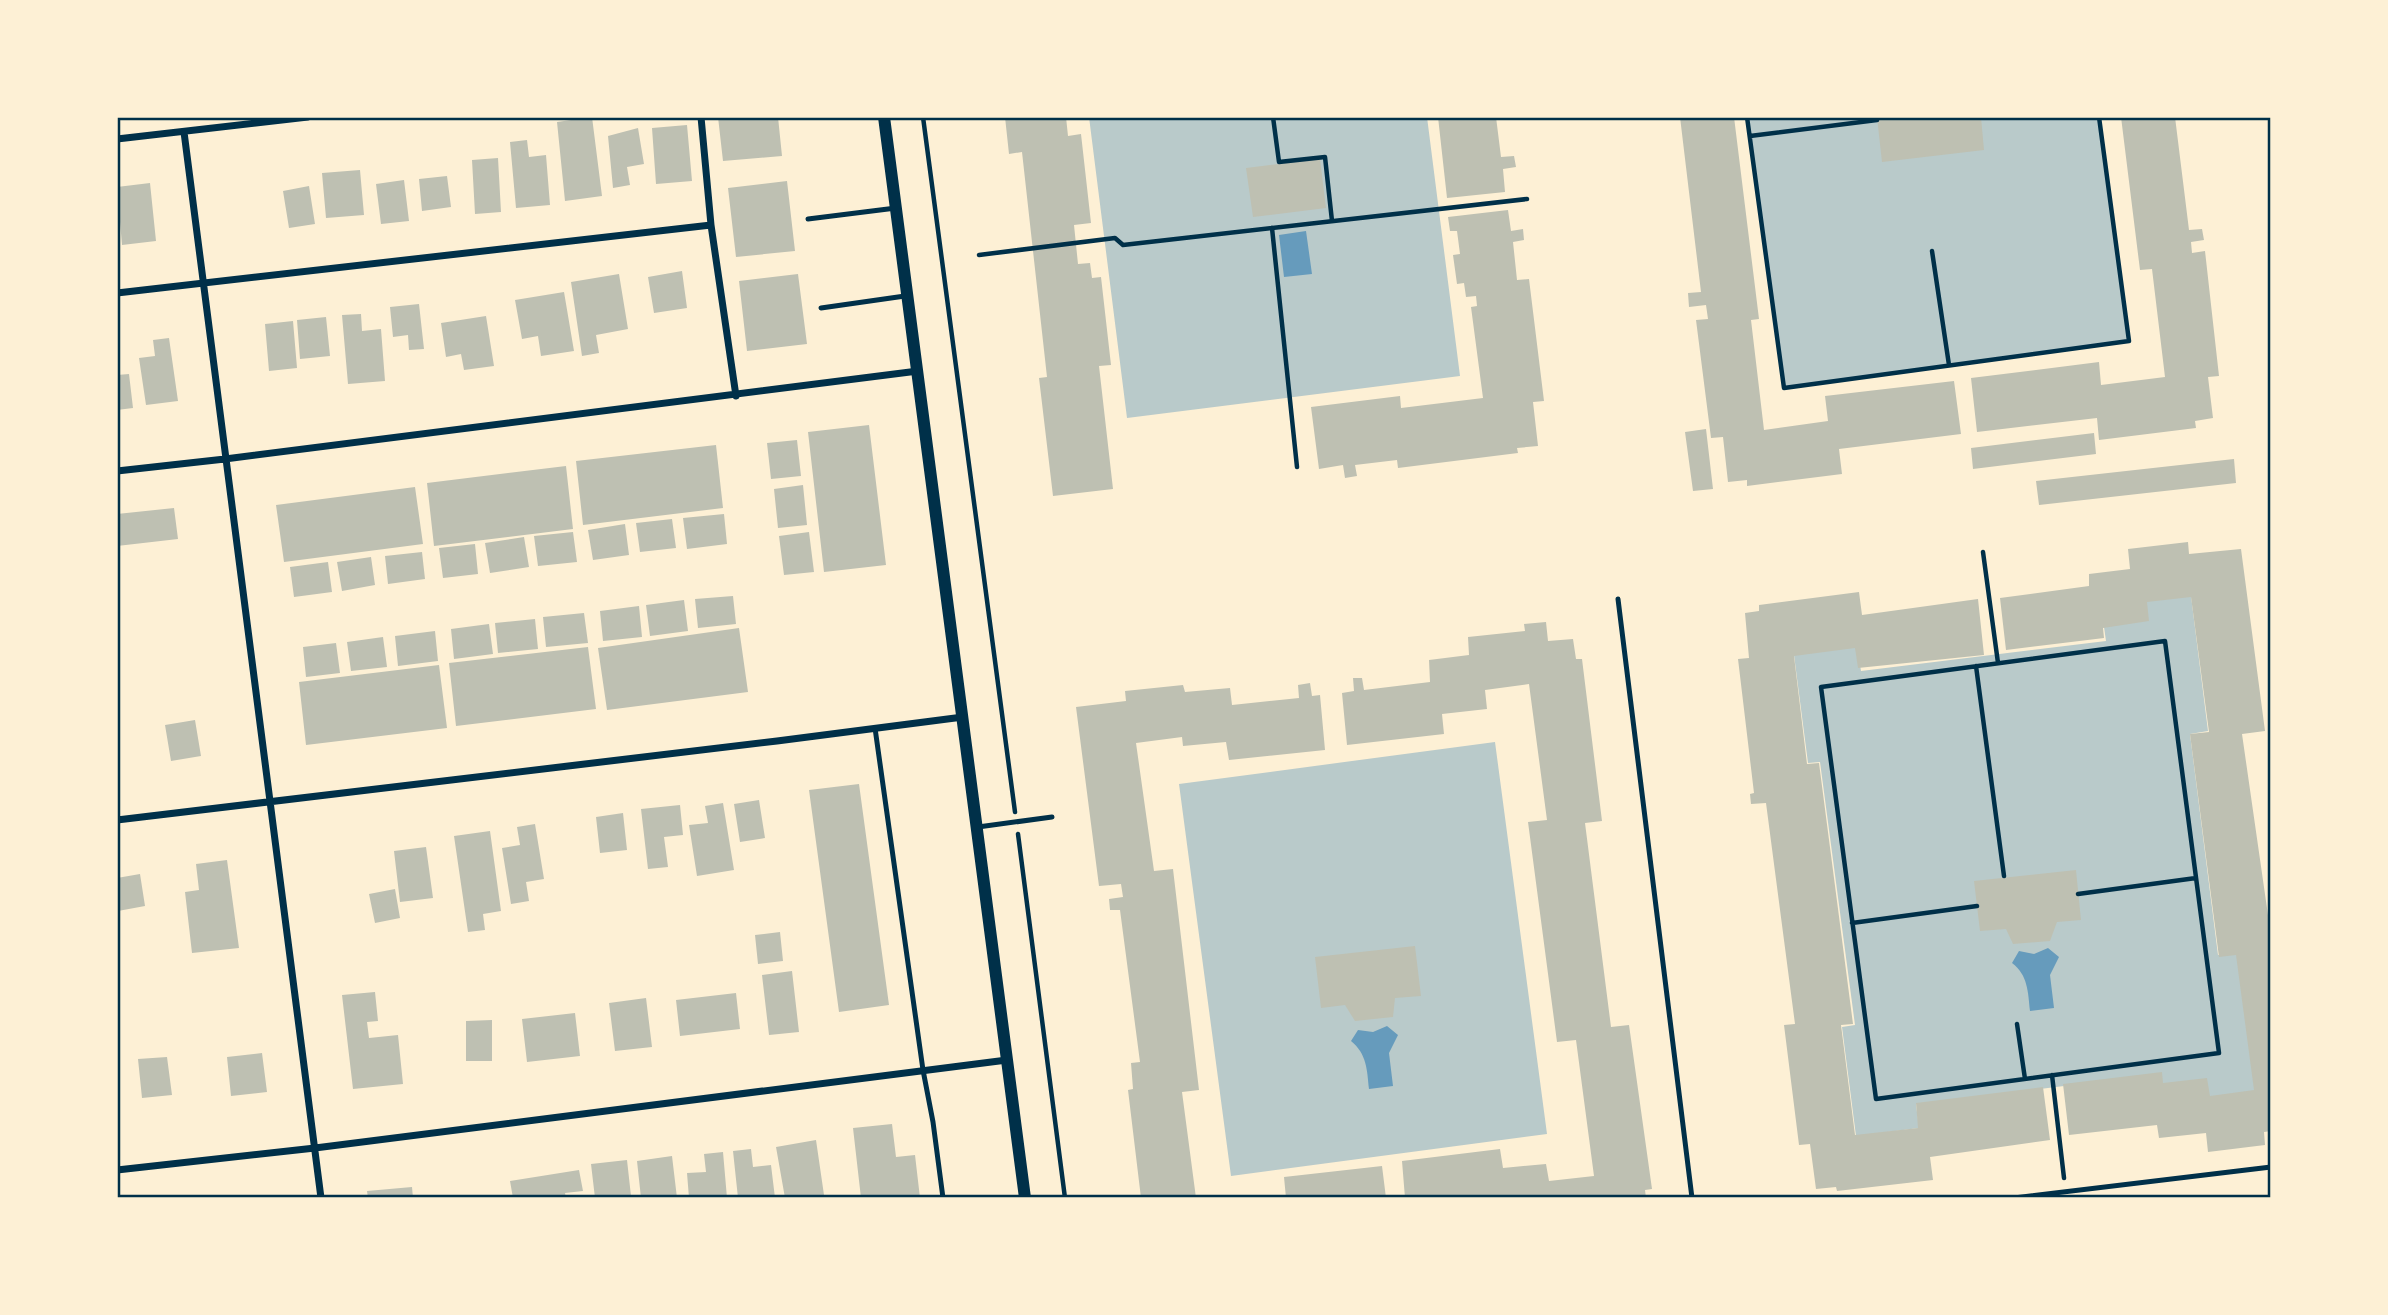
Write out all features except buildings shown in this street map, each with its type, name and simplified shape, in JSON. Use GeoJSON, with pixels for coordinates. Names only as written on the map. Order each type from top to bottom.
{"type":"FeatureCollection","features":[{"type":"Feature","properties":{"kind":"street"},"geometry":{"type":"LineString","coordinates":[[117,139],[308,117]]}},
{"type":"Feature","properties":{"kind":"street"},"geometry":{"type":"LineString","coordinates":[[701,117],[711,225],[736,396]]}},
{"type":"Feature","properties":{"kind":"street"},"geometry":{"type":"LineString","coordinates":[[884,117],[1025,1198]]}},
{"type":"Feature","properties":{"kind":"street"},"geometry":{"type":"LineString","coordinates":[[184,132],[321,1198]]}},
{"type":"Feature","properties":{"kind":"street"},"geometry":{"type":"LineString","coordinates":[[117,293],[711,225]]}},
{"type":"Feature","properties":{"kind":"street"},"geometry":{"type":"LineString","coordinates":[[117,471],[736,396],[919,371]]}},
{"type":"Feature","properties":{"kind":"street"},"geometry":{"type":"LineString","coordinates":[[117,820],[964,716]]}},
{"type":"Feature","properties":{"kind":"street"},"geometry":{"type":"LineString","coordinates":[[117,1170],[315,1148],[1008,1059]]}},
{"type":"Feature","properties":{"kind":"lane"},"geometry":{"type":"LineString","coordinates":[[808,219],[896,208]]}},
{"type":"Feature","properties":{"kind":"lane"},"geometry":{"type":"LineString","coordinates":[[821,308],[908,295]]}},
{"type":"Feature","properties":{"kind":"lane"},"geometry":{"type":"LineString","coordinates":[[1618,599],[1692,1198]]}},
{"type":"Feature","properties":{"kind":"lane"},"geometry":{"type":"LineString","coordinates":[[875,728],[943,1198]]}},
{"type":"Feature","properties":{"kind":"lane"},"geometry":{"type":"LineString","coordinates":[[978,827],[1052,817]]}},
{"type":"Feature","properties":{"kind":"lane"},"geometry":{"type":"LineString","coordinates":[[2014,1198],[2271,1167]]}},
{"type":"Feature","properties":{"kind":"path"},"geometry":{"type":"LineString","coordinates":[[923,117],[1065,1198]]}},
{"type":"Feature","properties":{"kind":"path"},"geometry":{"type":"LineString","coordinates":[[1273,117],[1279,162],[1325,157],[1332,221]]}},
{"type":"Feature","properties":{"kind":"path"},"geometry":{"type":"LineString","coordinates":[[1747,117],[1784,388],[2129,341],[2099,117]]}},
{"type":"Feature","properties":{"kind":"path"},"geometry":{"type":"LineString","coordinates":[[1750,136],[1877,120]]}},
{"type":"Feature","properties":{"kind":"path"},"geometry":{"type":"LineString","coordinates":[[979,255],[1115,238],[1122,245],[1527,199]]}},
{"type":"Feature","properties":{"kind":"path"},"geometry":{"type":"LineString","coordinates":[[1272,228],[1297,467]]}},
{"type":"Feature","properties":{"kind":"path"},"geometry":{"type":"LineString","coordinates":[[1932,251],[1949,366]]}},
{"type":"Feature","properties":{"kind":"path"},"geometry":{"type":"LineString","coordinates":[[1983,552],[1998,663]]}},
{"type":"Feature","properties":{"kind":"path"},"geometry":{"type":"LineString","coordinates":[[2165,641],[2219,1053],[1876,1099],[1821,687],[1976,666],[2165,641]]}},
{"type":"Feature","properties":{"kind":"path"},"geometry":{"type":"LineString","coordinates":[[1976,666],[2004,876]]}},
{"type":"Feature","properties":{"kind":"path"},"geometry":{"type":"LineString","coordinates":[[2078,894],[2196,878]]}},
{"type":"Feature","properties":{"kind":"path"},"geometry":{"type":"LineString","coordinates":[[1852,923],[1977,906]]}},
{"type":"Feature","properties":{"kind":"path"},"geometry":{"type":"LineString","coordinates":[[2017,1024],[2025,1079]]}},
{"type":"Feature","properties":{"kind":"path"},"geometry":{"type":"LineString","coordinates":[[2052,1075],[2066,1192]]}},
{"type":"Feature","properties":{"kind":"shaded area"},"geometry":{"type":"Polygon","coordinates":[[[1089,117],[1427,117],[1460,376],[1127,418],[1089,117]]]}},
{"type":"Feature","properties":{"kind":"shaded area"},"geometry":{"type":"Polygon","coordinates":[[[1747,117],[2099,117],[2129,341],[1784,388],[1747,117]]]}},
{"type":"Feature","properties":{"kind":"shaded area"},"geometry":{"type":"Polygon","coordinates":[[[2191,596],[2208,731],[2190,734],[2218,955],[2241,952],[2259,1093],[2210,1100],[2162,1086],[2064,1086],[1916,1104],[1919,1128],[1856,1136],[1842,1027],[1855,1025],[1820,762],[1808,763],[1794,655],[1857,646],[1861,671],[2106,641],[2104,627],[2145,601],[2191,596]]]}},
{"type":"Feature","properties":{"kind":"shaded area"},"geometry":{"type":"Polygon","coordinates":[[[1495,742],[1547,1134],[1231,1176],[1179,784],[1495,742]]]}},
{"type":"Feature","properties":{"kind":"water"},"geometry":{"type":"Polygon","coordinates":[[[1306,231],[1312,274],[1284,277],[1279,235],[1306,231]]]}},
{"type":"Feature","properties":{"kind":"water"},"geometry":{"type":"Polygon","coordinates":[[[2048,948],[2059,957],[2050,975],[2054,1008],[2030,1011],[2024,978],[2012,963],[2019,951],[2034,954],[2048,948]]]}},
{"type":"Feature","properties":{"kind":"water"},"geometry":{"type":"Polygon","coordinates":[[[1387,1026],[1398,1035],[1389,1053],[1393,1086],[1369,1089],[1363,1057],[1351,1041],[1358,1030],[1373,1032],[1387,1026]]]}}]}
